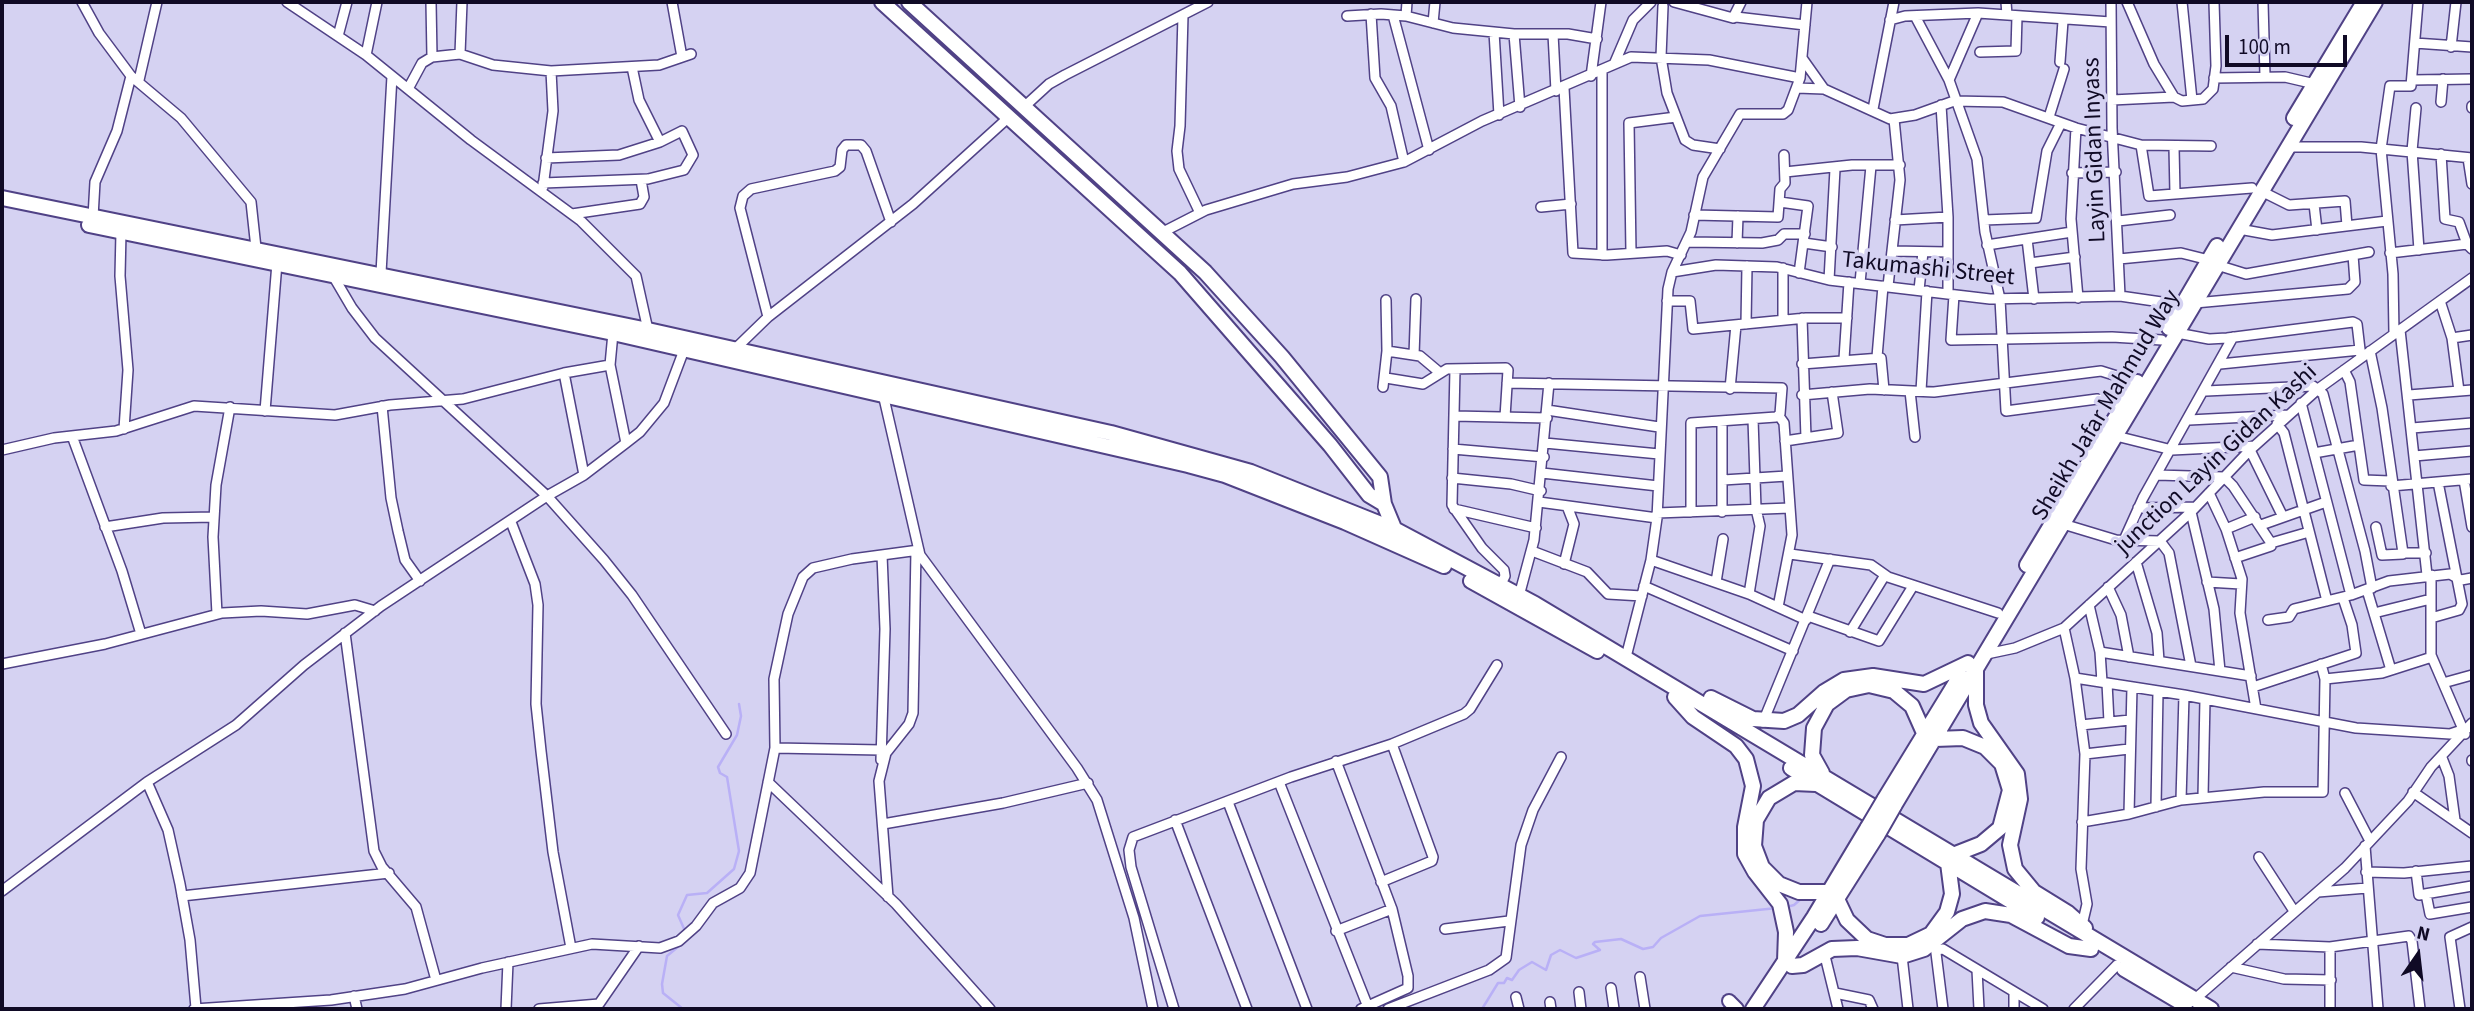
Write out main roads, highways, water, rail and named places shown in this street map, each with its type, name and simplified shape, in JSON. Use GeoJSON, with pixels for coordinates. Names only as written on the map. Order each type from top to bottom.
{"type":"FeatureCollection","features":[{"type":"Feature","properties":{"kind":"main road"},"geometry":{"type":"LineString","coordinates":[[882,2],[1180,273],[1331,445],[1369,495],[1384,504]]}},
{"type":"Feature","properties":{"kind":"main road"},"geometry":{"type":"LineString","coordinates":[[909,2],[1205,272],[1282,357],[1381,477],[1384,504],[1396,536]]}},
{"type":"Feature","properties":{"kind":"main road","name":"Sheikh Jafar Mahmud Way"},"geometry":{"type":"LineString","coordinates":[[1975,662],[1998,613],[2136,382],[2213,263],[2364,2]]}},
{"type":"Feature","properties":{"kind":"main road","name":"Sheikh Jafar Mahmud Way"},"geometry":{"type":"LineString","coordinates":[[2213,263],[2238,229],[2256,190],[2287,147],[2375,2]]}},
{"type":"Feature","properties":{"kind":"main road"},"geometry":{"type":"LineString","coordinates":[[2,198],[648,330],[1111,433],[1251,472],[1396,536],[1519,596],[1531,608],[1677,693],[2190,1006]]}},
{"type":"Feature","properties":{"kind":"main road"},"geometry":{"type":"LineString","coordinates":[[2,207],[332,274],[883,394],[1225,475],[1396,536],[1626,657],[1677,693],[1693,717],[1736,746],[1746,759],[1753,786],[1745,827],[1745,853],[1755,872],[1780,904],[1785,919],[1789,964],[1763,1009]]}},
{"type":"Feature","properties":{"kind":"main road","name":"Sheikh Jafar Mahmud Way"},"geometry":{"type":"LineString","coordinates":[[1789,964],[2063,524],[2177,333],[2188,304]]}},
{"type":"Feature","properties":{"kind":"main road"},"geometry":{"type":"LineString","coordinates":[[1677,693],[1713,698],[1747,717],[1763,722],[1784,721],[1798,715],[1824,692],[1844,680],[1873,676],[1924,684],[1975,662],[1976,705],[1981,723],[2017,774],[2020,799],[2010,845],[2015,869],[2034,892],[2068,912],[2082,925],[2094,945],[2117,965],[2190,1006],[2211,1009]]}},
{"type":"Feature","properties":{"kind":"main road"},"geometry":{"type":"LineString","coordinates":[[1821,781],[1812,755],[1814,728],[1827,704],[1846,690],[1869,685],[1894,691],[1912,706],[1929,736],[1963,738],[1986,747],[2002,764],[2010,790],[2000,828],[1981,845],[1951,859]]}},
{"type":"Feature","properties":{"kind":"main road"},"geometry":{"type":"LineString","coordinates":[[1821,781],[1794,783],[1769,798],[1756,820],[1754,846],[1762,867],[1779,884],[1800,892],[1833,895],[1847,920],[1867,939],[1885,945],[1908,945],[1931,933],[1947,912],[1952,894],[1951,859]]}},
{"type":"Feature","properties":{"kind":"main road"},"geometry":{"type":"LineString","coordinates":[[1789,964],[1802,965],[1824,952],[1857,948],[1902,956],[1935,946],[1962,919],[1985,911],[2011,915],[2069,946],[2094,945]]}},
{"type":"Feature","properties":{"kind":"main road"},"geometry":{"type":"LineString","coordinates":[[1753,1009],[1789,964]]}},
{"type":"Feature","properties":{"kind":"waterway"},"geometry":{"type":"LineString","coordinates":[[685,931],[678,915],[687,895],[707,893],[734,869],[739,851],[727,777],[720,773],[718,767],[737,735],[741,716],[739,704]]}},
{"type":"Feature","properties":{"kind":"waterway"},"geometry":{"type":"LineString","coordinates":[[1787,907],[1802,898]]}},
{"type":"Feature","properties":{"kind":"waterway"},"geometry":{"type":"LineString","coordinates":[[1482,1009],[1498,983],[1504,983],[1507,978],[1512,980],[1519,970],[1532,962],[1546,970],[1551,955],[1560,950],[1576,958],[1600,950],[1593,944],[1595,942],[1621,939],[1643,949],[1653,947],[1661,938],[1700,916],[1777,908]]}},
{"type":"Feature","properties":{"kind":"waterway"},"geometry":{"type":"LineString","coordinates":[[683,1009],[663,993],[662,984],[667,956],[685,941]]}}]}
